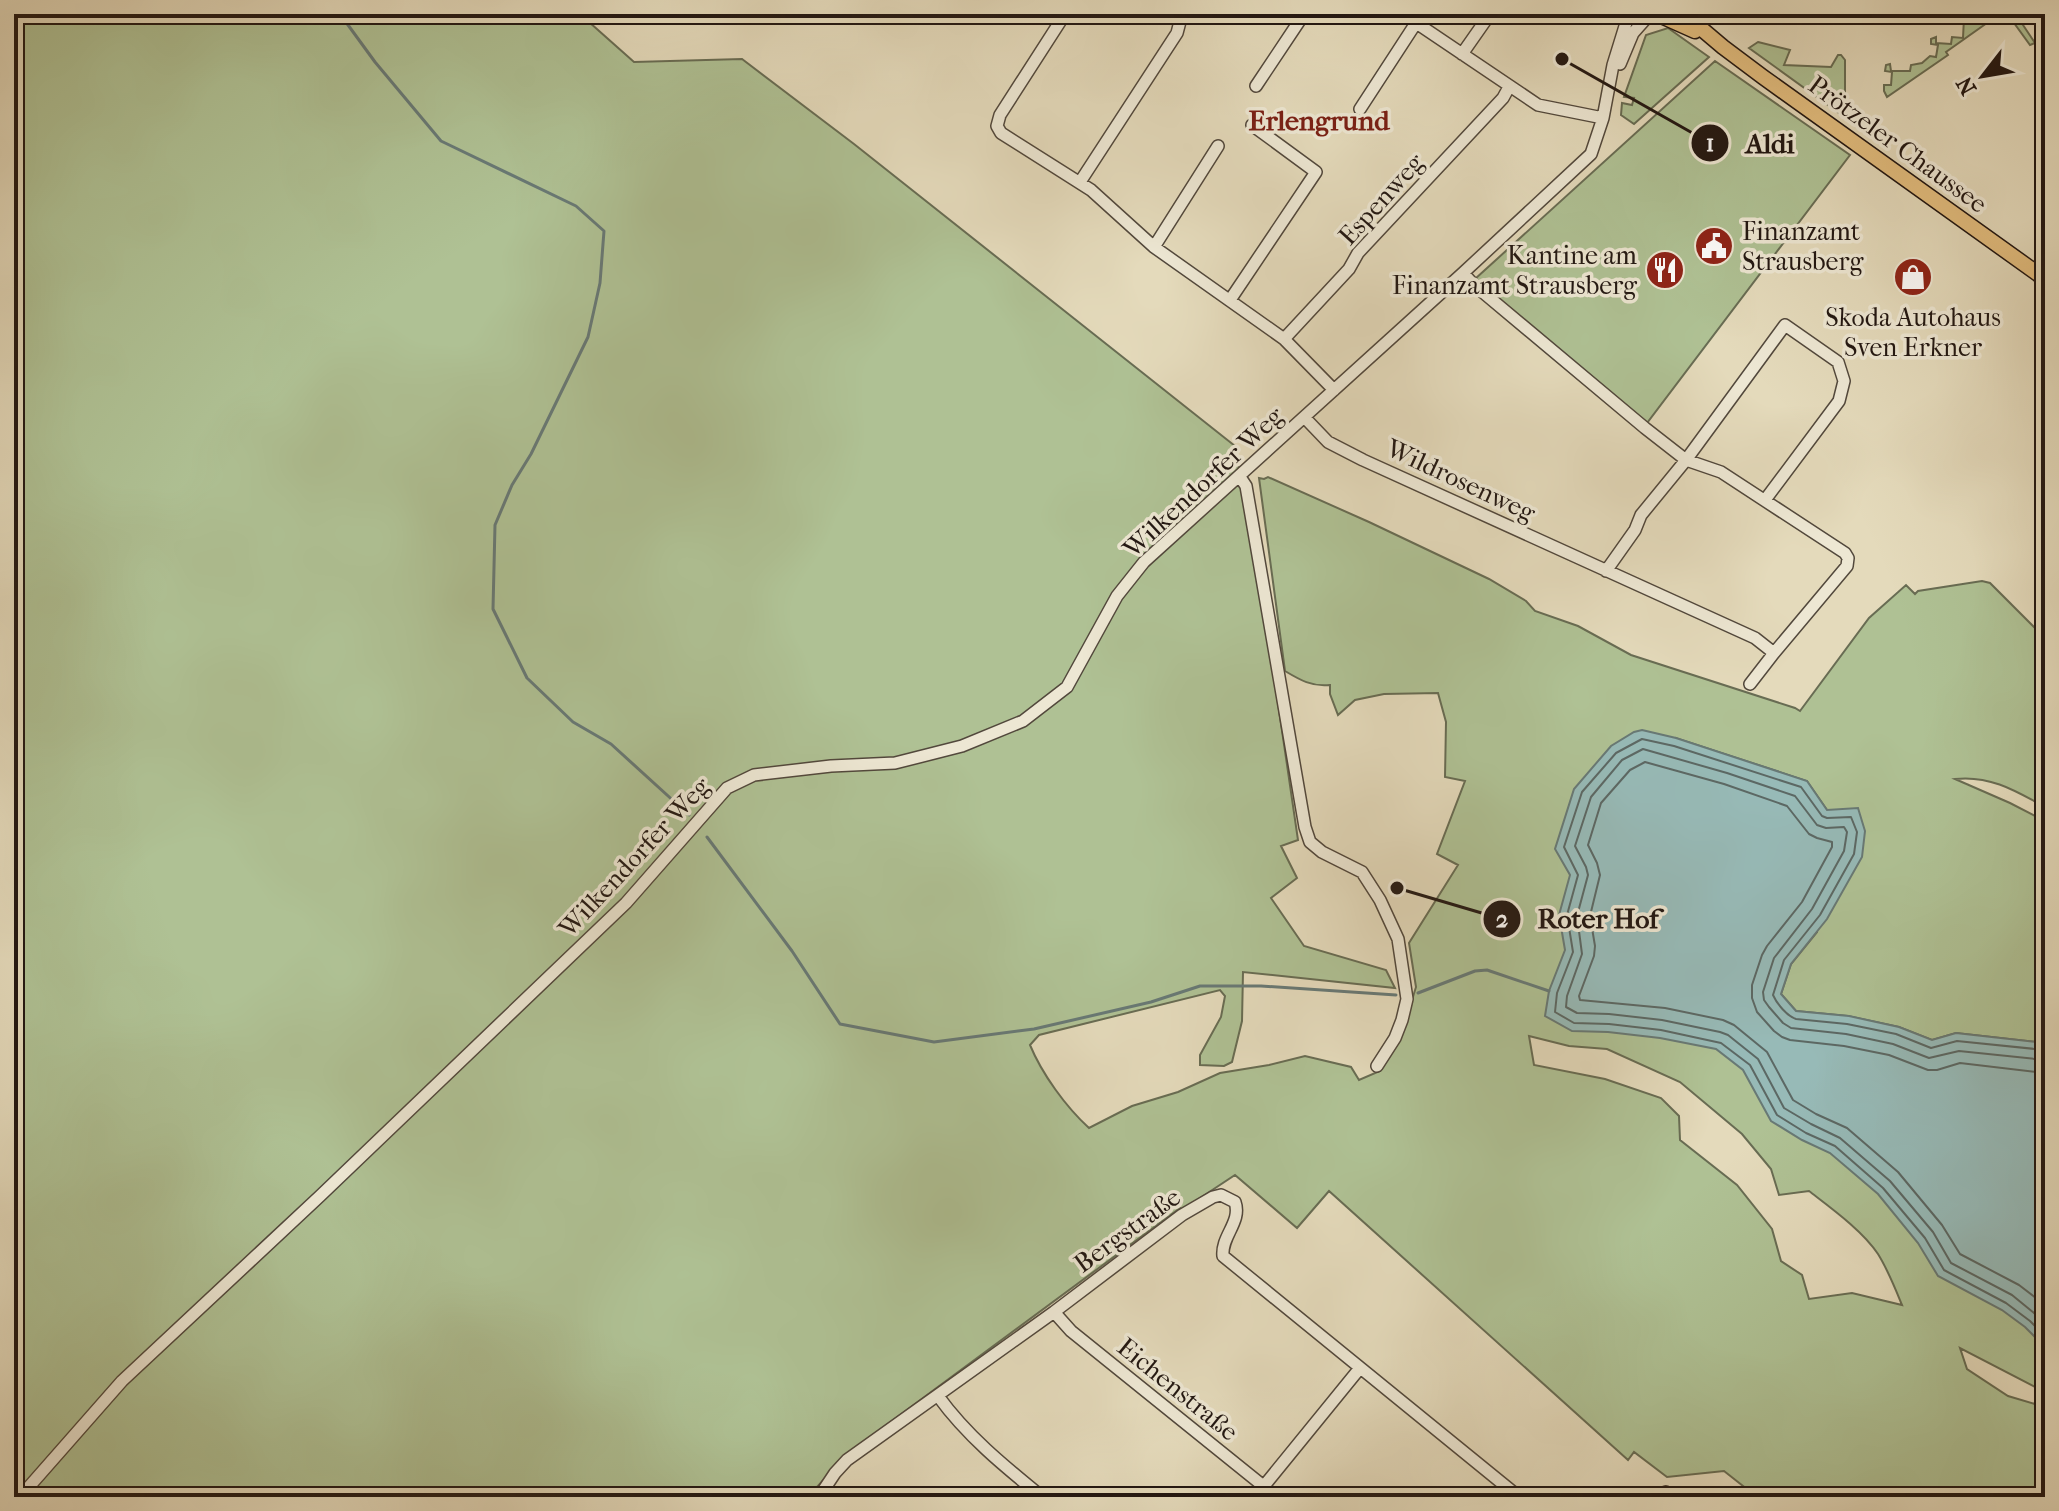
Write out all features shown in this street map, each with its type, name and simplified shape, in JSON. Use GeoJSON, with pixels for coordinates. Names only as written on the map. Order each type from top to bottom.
{"type":"FeatureCollection","features":[{"type":"Feature","properties":{"kind":"main road","name":"Prötzeler Chaussee"},"geometry":{"type":"LineString","coordinates":[[1639,14],[1653,14],[1683,24],[1723,47]]}},
{"type":"Feature","properties":{"kind":"main road","name":"Prötzeler Chaussee"},"geometry":{"type":"LineString","coordinates":[[1684,14],[1723,47],[2045,279]]}},
{"type":"Feature","properties":{"kind":"street"},"geometry":{"type":"LineString","coordinates":[[1065,14],[1000,115],[997,126],[1007,138],[1091,190],[1154,247],[1284,339],[1334,390]]}},
{"type":"Feature","properties":{"kind":"street"},"geometry":{"type":"LineString","coordinates":[[1080,182],[1177,33],[1182,14]]}},
{"type":"Feature","properties":{"kind":"street"},"geometry":{"type":"LineString","coordinates":[[1256,86],[1304,14]]}},
{"type":"Feature","properties":{"kind":"street"},"geometry":{"type":"LineString","coordinates":[[1403,14],[1538,105],[1603,118]]}},
{"type":"Feature","properties":{"kind":"street"},"geometry":{"type":"LineString","coordinates":[[1462,54],[1490,14]]}},
{"type":"Feature","properties":{"kind":"street","name":"Wilkendorfer Weg"},"geometry":{"type":"LineString","coordinates":[[1610,91],[1613,65],[1627,14]]}},
{"type":"Feature","properties":{"kind":"street","name":"Wilkendorfer Weg"},"geometry":{"type":"LineString","coordinates":[[20,1497],[122,1381],[626,903],[727,788],[754,775],[831,766],[895,763],[949,750],[1023,721],[1067,687],[1117,596],[1144,562],[1591,154],[1610,91],[1633,33],[1653,14]]}},
{"type":"Feature","properties":{"kind":"street"},"geometry":{"type":"LineString","coordinates":[[1360,109],[1416,23]]}},
{"type":"Feature","properties":{"kind":"street","name":"Espenweg"},"geometry":{"type":"LineString","coordinates":[[1284,339],[1349,269],[1358,253],[1503,98],[1509,87]]}},
{"type":"Feature","properties":{"kind":"street"},"geometry":{"type":"LineString","coordinates":[[1230,300],[1316,172],[1252,125]]}},
{"type":"Feature","properties":{"kind":"street"},"geometry":{"type":"LineString","coordinates":[[1154,247],[1218,146]]}},
{"type":"Feature","properties":{"kind":"street"},"geometry":{"type":"LineString","coordinates":[[1463,273],[1578,373],[1686,460],[1721,472],[1845,553],[1847,566],[1750,684]]}},
{"type":"Feature","properties":{"kind":"street"},"geometry":{"type":"LineString","coordinates":[[1606,571],[1635,530],[1641,515],[1686,460],[1785,325],[1838,362],[1844,381],[1839,401],[1765,500]]}},
{"type":"Feature","properties":{"kind":"street","name":"Wildrosenweg"},"geometry":{"type":"LineString","coordinates":[[1305,418],[1328,442],[1363,460],[1755,638],[1774,653]]}},
{"type":"Feature","properties":{"kind":"street"},"geometry":{"type":"LineString","coordinates":[[1240,477],[1246,484],[1310,842],[1322,852],[1362,872],[1380,900],[1398,939],[1407,999],[1395,1038],[1377,1066]]}},
{"type":"Feature","properties":{"kind":"street","name":"Bergstraße"},"geometry":{"type":"LineString","coordinates":[[819,1497],[847,1460],[1054,1312],[1182,1215],[1221,1195],[1235,1202],[1237,1207],[1235,1221],[1222,1249],[1223,1256],[1519,1497]]}},
{"type":"Feature","properties":{"kind":"street","name":"Eichenstraße"},"geometry":{"type":"LineString","coordinates":[[1054,1312],[1071,1331],[1277,1497]]}},
{"type":"Feature","properties":{"kind":"street"},"geometry":{"type":"LineString","coordinates":[[1255,1497],[1360,1368]]}},
{"type":"Feature","properties":{"kind":"street"},"geometry":{"type":"LineString","coordinates":[[938,1396],[962,1428],[1042,1497]]}},
{"type":"Feature","properties":{"kind":"green space"},"geometry":{"type":"Polygon","coordinates":[[[14,14],[580,14],[634,62],[742,59],[1235,446],[1298,840],[1281,846],[1297,878],[1271,898],[1304,946],[1386,970],[1395,988],[1243,972],[1242,1021],[1232,1062],[1224,1066],[1200,1065],[1200,1055],[1221,1017],[1225,996],[1220,990],[1039,1035],[1030,1045],[1041,1067],[1063,1100],[1089,1128],[1132,1106],[1178,1092],[1220,1073],[1305,1056],[1351,1067],[1359,1080],[1380,1071],[1396,1045],[1416,987],[1409,943],[1458,865],[1437,854],[1465,781],[1445,777],[1446,722],[1438,693],[1384,694],[1355,700],[1338,715],[1330,685],[1312,684],[1285,671],[1259,478],[1268,477],[1489,579],[1526,601],[1535,611],[1578,626],[1631,655],[1800,711],[1869,618],[1906,585],[1915,594],[1982,581],[1990,583],[2045,638],[2045,807],[1991,782],[1955,779],[2045,821],[2045,1043],[1956,1033],[1932,1040],[1899,1027],[1848,1016],[1796,1011],[1781,994],[1791,964],[1817,932],[1827,810],[1807,781],[1676,738],[1666,1003],[2045,1324],[2045,1392],[1960,1348],[1967,1369],[2008,1396],[2045,1407],[2045,1497],[1757,1497],[1724,1471],[1667,1477],[1634,1452],[1628,1460],[1329,1191],[1297,1228],[1235,1175],[1182,1210],[1180,1208],[846,1455],[808,1497],[14,1497],[14,14]],[[1529,1036],[1534,1065],[1605,1079],[1661,1098],[1679,1116],[1680,1140],[1737,1185],[1772,1229],[1781,1261],[1802,1275],[1809,1299],[1852,1293],[1902,1305],[1872,1245],[1809,1191],[1779,1195],[1771,1169],[1742,1134],[1680,1082],[1607,1049],[1569,1046],[1529,1036]]]}},
{"type":"Feature","properties":{"kind":"green space"},"geometry":{"type":"Polygon","coordinates":[[[1853,14],[2045,14],[2045,21],[2021,22],[2035,43],[2030,45],[2014,23],[1987,23],[1946,52],[1948,55],[1887,97],[1884,85],[1891,85],[1892,72],[1885,71],[1886,65],[1890,64],[1891,71],[1910,71],[1911,65],[1922,63],[1930,56],[1936,57],[1938,45],[1931,44],[1931,39],[1936,37],[1936,43],[1951,44],[1952,37],[1963,38],[1964,18],[1853,14]]]}},
{"type":"Feature","properties":{"kind":"green space"},"geometry":{"type":"Polygon","coordinates":[[[1668,28],[1709,57],[1634,124],[1621,115],[1622,103],[1632,105],[1634,98],[1624,97],[1646,35],[1668,28]]]}},
{"type":"Feature","properties":{"kind":"green space"},"geometry":{"type":"Polygon","coordinates":[[[1758,42],[1790,50],[1784,65],[1831,67],[1841,55],[1845,60],[1845,108],[1839,113],[1749,48],[1758,42]]]}},
{"type":"Feature","properties":{"kind":"green space"},"geometry":{"type":"Polygon","coordinates":[[[1715,61],[1850,155],[1647,423],[1475,279],[1715,61]]]}},
{"type":"Feature","properties":{"kind":"water"},"geometry":{"type":"Polygon","coordinates":[[[1642,730],[1807,781],[1827,810],[1858,808],[1865,831],[1862,857],[1827,919],[1791,964],[1781,994],[1796,1011],[1849,1016],[1899,1027],[1932,1040],[1956,1033],[2045,1043],[2045,1347],[2002,1310],[1938,1276],[1918,1243],[1878,1194],[1830,1153],[1771,1121],[1743,1070],[1716,1049],[1660,1038],[1572,1031],[1545,1016],[1549,991],[1565,950],[1559,915],[1570,875],[1555,849],[1574,789],[1611,746],[1642,730]]]}},
{"type":"Feature","properties":{"kind":"waterway"},"geometry":{"type":"LineString","coordinates":[[340,14],[375,62],[441,141],[576,206],[604,231],[600,283],[588,337],[531,454],[512,485],[495,525],[493,609],[527,678],[573,722],[611,744],[689,815]]}},
{"type":"Feature","properties":{"kind":"waterway"},"geometry":{"type":"LineString","coordinates":[[707,837],[792,951],[840,1024],[934,1042],[1034,1029],[1151,1002],[1200,986],[1261,986],[1396,995]]}},
{"type":"Feature","properties":{"kind":"waterway"},"geometry":{"type":"LineString","coordinates":[[1418,993],[1475,971],[1487,970],[1549,991]]}},
{"type":"Feature","properties":{"kind":"place","name":"Aldi"},"geometry":{"type":"Point","coordinates":[1562,59]}},
{"type":"Feature","properties":{"kind":"place","name":"Finanzamt Strausberg"},"geometry":{"type":"Point","coordinates":[1714,246]}},
{"type":"Feature","properties":{"kind":"place","name":"Kantine am Finanzamt Strausberg"},"geometry":{"type":"Point","coordinates":[1665,270]}},
{"type":"Feature","properties":{"kind":"place","name":"Skoda Autohaus Sven Erkner"},"geometry":{"type":"Point","coordinates":[1913,277]}},
{"type":"Feature","properties":{"kind":"place","name":"Roter Hof"},"geometry":{"type":"Point","coordinates":[1397,888]}},
{"type":"Feature","properties":{"kind":"district","name":"Erlengrund"},"geometry":{"type":"Point","coordinates":[1319,120]}}]}
